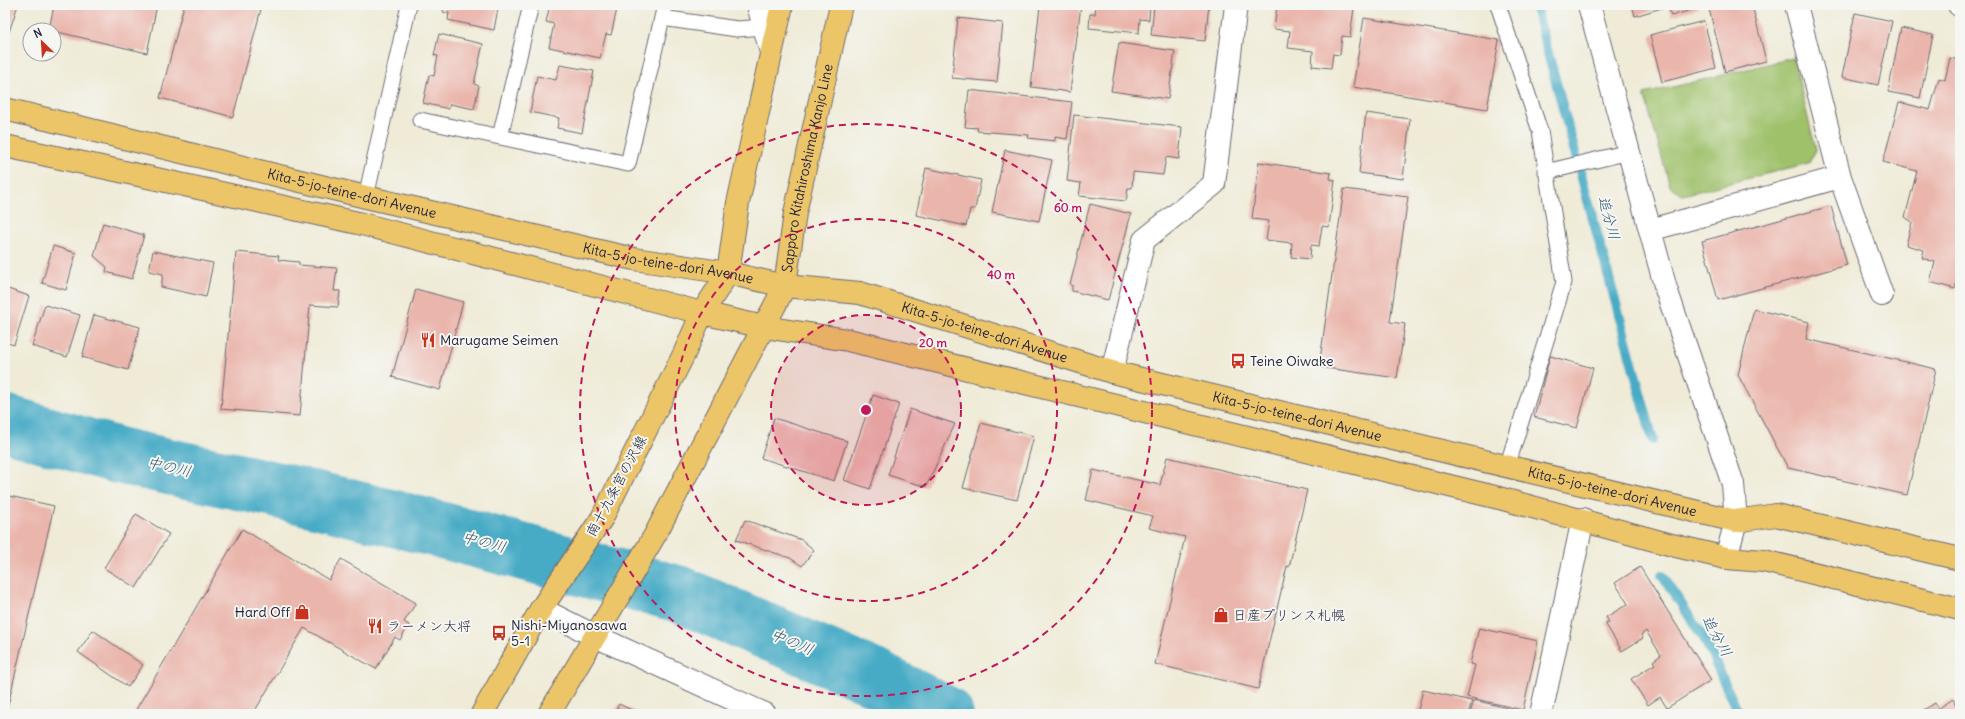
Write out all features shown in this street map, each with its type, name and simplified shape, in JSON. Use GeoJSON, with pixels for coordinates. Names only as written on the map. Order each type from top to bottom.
{"type":"FeatureCollection","features":[{"type":"Feature","properties":{"kind":"main road"},"geometry":{"type":"LineString","coordinates":[[702,313],[728,273],[738,203],[782,5]]}},
{"type":"Feature","properties":{"kind":"main road","name":"Sapporo Kitahiroshima Kanjo Line"},"geometry":{"type":"LineString","coordinates":[[764,326],[785,286],[795,213],[841,5]]}},
{"type":"Feature","properties":{"kind":"main road","name":"Kita-5-jo-teine-dori Avenue"},"geometry":{"type":"LineString","coordinates":[[5,109],[366,197],[634,259],[728,273],[785,286],[860,293],[1112,372],[1736,521],[1776,515],[1960,559]]}},
{"type":"Feature","properties":{"kind":"main road","name":"Kita-5-jo-teine-dori Avenue"},"geometry":{"type":"LineString","coordinates":[[5,146],[358,223],[702,313],[764,326],[848,340],[1583,519],[1672,545],[1726,558],[1764,561],[1960,609]]}},
{"type":"Feature","properties":{"kind":"main road","name":"南十九条宮の沢線"},"geometry":{"type":"LineString","coordinates":[[482,714],[542,608],[602,518],[684,354],[702,313]]}},
{"type":"Feature","properties":{"kind":"main road"},"geometry":{"type":"LineString","coordinates":[[549,714],[655,535],[764,326]]}},
{"type":"Feature","properties":{"kind":"street"},"geometry":{"type":"LineString","coordinates":[[758,5],[771,52]]}},
{"type":"Feature","properties":{"kind":"street"},"geometry":{"type":"LineString","coordinates":[[1112,372],[1144,240],[1214,184],[1236,5]]}},
{"type":"Feature","properties":{"kind":"street"},"geometry":{"type":"LineString","coordinates":[[1588,5],[1666,289],[1733,484],[1736,521],[1726,558]]}},
{"type":"Feature","properties":{"kind":"street"},"geometry":{"type":"LineString","coordinates":[[1796,5],[1840,176],[1882,295]]}},
{"type":"Feature","properties":{"kind":"street"},"geometry":{"type":"LineString","coordinates":[[1650,230],[1840,176]]}},
{"type":"Feature","properties":{"kind":"street"},"geometry":{"type":"LineString","coordinates":[[1541,714],[1583,519]]}},
{"type":"Feature","properties":{"kind":"street"},"geometry":{"type":"LineString","coordinates":[[542,608],[595,635],[765,714]]}},
{"type":"Feature","properties":{"kind":"lane"},"geometry":{"type":"LineString","coordinates":[[366,197],[409,5]]}},
{"type":"Feature","properties":{"kind":"lane"},"geometry":{"type":"LineString","coordinates":[[500,137],[531,5]]}},
{"type":"Feature","properties":{"kind":"lane"},"geometry":{"type":"LineString","coordinates":[[1498,5],[1552,171],[1564,282],[1507,467]]}},
{"type":"Feature","properties":{"kind":"lane"},"geometry":{"type":"LineString","coordinates":[[420,120],[628,164],[664,11],[736,29],[765,27]]}},
{"type":"Feature","properties":{"kind":"lane"},"geometry":{"type":"LineString","coordinates":[[1552,171],[1629,152]]}},
{"type":"Feature","properties":{"kind":"green space"},"geometry":{"type":"Polygon","coordinates":[[[1793,58],[1816,150],[1809,163],[1683,195],[1670,186],[1644,94],[1793,58]]]}},
{"type":"Feature","properties":{"kind":"building"},"geometry":{"type":"Polygon","coordinates":[[[5,5],[18,5],[5,44],[5,5]]]}},
{"type":"Feature","properties":{"kind":"building"},"geometry":{"type":"Polygon","coordinates":[[[54,5],[157,5],[147,53],[62,33],[62,22],[51,22],[54,5]]]}},
{"type":"Feature","properties":{"kind":"building"},"geometry":{"type":"Polygon","coordinates":[[[184,5],[262,5],[233,117],[160,98],[184,5]]]}},
{"type":"Feature","properties":{"kind":"building"},"geometry":{"type":"Polygon","coordinates":[[[445,5],[506,5],[505,9],[498,8],[494,30],[448,20],[449,13],[443,12],[445,5]]]}},
{"type":"Feature","properties":{"kind":"building"},"geometry":{"type":"Polygon","coordinates":[[[550,5],[618,5],[611,35],[606,34],[600,58],[549,47],[554,24],[546,22],[550,5]]]}},
{"type":"Feature","properties":{"kind":"building"},"geometry":{"type":"Polygon","coordinates":[[[1040,5],[1081,5],[1070,92],[1031,87],[1040,5]]]}},
{"type":"Feature","properties":{"kind":"building"},"geometry":{"type":"Polygon","coordinates":[[[1096,5],[1150,5],[1149,20],[1140,19],[1139,33],[1089,28],[1090,14],[1095,14],[1096,5]]]}},
{"type":"Feature","properties":{"kind":"building"},"geometry":{"type":"Polygon","coordinates":[[[1154,5],[1209,5],[1205,41],[1151,35],[1154,5]]]}},
{"type":"Feature","properties":{"kind":"building"},"geometry":{"type":"Polygon","coordinates":[[[1277,5],[1346,5],[1345,7],[1354,8],[1350,37],[1342,36],[1340,55],[1333,54],[1331,68],[1312,66],[1313,51],[1288,48],[1290,31],[1274,29],[1277,5]]]}},
{"type":"Feature","properties":{"kind":"building"},"geometry":{"type":"Polygon","coordinates":[[[1632,5],[1697,5],[1698,8],[1671,16],[1668,6],[1635,16],[1632,5]]]}},
{"type":"Feature","properties":{"kind":"building"},"geometry":{"type":"Polygon","coordinates":[[[1708,5],[1752,5],[1766,61],[1725,72],[1708,5]]]}},
{"type":"Feature","properties":{"kind":"building"},"geometry":{"type":"Polygon","coordinates":[[[1855,13],[1892,21],[1878,85],[1842,77],[1855,13]]]}},
{"type":"Feature","properties":{"kind":"building"},"geometry":{"type":"Polygon","coordinates":[[[958,18],[1003,23],[997,82],[952,78],[958,18]]]}},
{"type":"Feature","properties":{"kind":"building"},"geometry":{"type":"Polygon","coordinates":[[[1364,18],[1499,40],[1487,109],[1353,87],[1364,18]]]}},
{"type":"Feature","properties":{"kind":"building"},"geometry":{"type":"Polygon","coordinates":[[[1704,21],[1716,68],[1662,82],[1650,35],[1704,21]]]}},
{"type":"Feature","properties":{"kind":"building"},"geometry":{"type":"Polygon","coordinates":[[[1901,28],[1933,35],[1920,98],[1888,92],[1901,28]]]}},
{"type":"Feature","properties":{"kind":"building"},"geometry":{"type":"Polygon","coordinates":[[[439,34],[483,44],[474,84],[479,86],[474,109],[450,104],[449,109],[423,103],[429,75],[434,76],[438,56],[434,55],[439,34]]]}},
{"type":"Feature","properties":{"kind":"building"},"geometry":{"type":"Polygon","coordinates":[[[1119,43],[1175,51],[1168,99],[1111,91],[1119,43]]]}},
{"type":"Feature","properties":{"kind":"building"},"geometry":{"type":"Polygon","coordinates":[[[1950,58],[1960,60],[1960,269],[1955,289],[1930,282],[1935,262],[1922,258],[1924,250],[1906,245],[1912,222],[1905,217],[1917,171],[1883,162],[1899,102],[1930,110],[1939,78],[1945,80],[1950,58]]]}},
{"type":"Feature","properties":{"kind":"building"},"geometry":{"type":"Polygon","coordinates":[[[560,65],[594,71],[582,133],[557,128],[559,118],[530,112],[537,76],[556,80],[560,65]]]}},
{"type":"Feature","properties":{"kind":"building"},"geometry":{"type":"Polygon","coordinates":[[[969,90],[1072,102],[1067,139],[1055,137],[1055,141],[1028,138],[1029,135],[977,131],[978,128],[965,127],[969,90]]]}},
{"type":"Feature","properties":{"kind":"building"},"geometry":{"type":"Polygon","coordinates":[[[1366,113],[1410,119],[1403,179],[1359,173],[1366,113]]]}},
{"type":"Feature","properties":{"kind":"building"},"geometry":{"type":"Polygon","coordinates":[[[1074,115],[1182,127],[1179,159],[1166,157],[1163,175],[1133,172],[1132,188],[1128,188],[1126,201],[1079,196],[1081,183],[1067,181],[1074,115]]]}},
{"type":"Feature","properties":{"kind":"building"},"geometry":{"type":"Polygon","coordinates":[[[1005,150],[1052,160],[1039,221],[992,212],[1005,150]]]}},
{"type":"Feature","properties":{"kind":"building"},"geometry":{"type":"Polygon","coordinates":[[[1259,162],[1331,173],[1330,179],[1335,180],[1329,227],[1322,226],[1319,246],[1311,245],[1310,259],[1291,257],[1292,243],[1266,240],[1269,221],[1252,219],[1259,162]]]}},
{"type":"Feature","properties":{"kind":"building"},"geometry":{"type":"Polygon","coordinates":[[[926,168],[981,180],[975,209],[970,209],[966,226],[916,215],[926,168]]]}},
{"type":"Feature","properties":{"kind":"building"},"geometry":{"type":"Polygon","coordinates":[[[1344,189],[1408,197],[1390,322],[1405,324],[1397,378],[1319,367],[1344,189]]]}},
{"type":"Feature","properties":{"kind":"building"},"geometry":{"type":"Polygon","coordinates":[[[1090,204],[1131,214],[1108,300],[1072,291],[1072,285],[1070,285],[1090,204]]]}},
{"type":"Feature","properties":{"kind":"building"},"geometry":{"type":"Polygon","coordinates":[[[1831,206],[1847,265],[1718,300],[1702,241],[1831,206]]]}},
{"type":"Feature","properties":{"kind":"building"},"geometry":{"type":"Polygon","coordinates":[[[103,223],[144,235],[132,279],[106,272],[107,267],[94,256],[103,223]]]}},
{"type":"Feature","properties":{"kind":"building"},"geometry":{"type":"Polygon","coordinates":[[[53,246],[76,253],[66,290],[42,283],[53,246]]]}},
{"type":"Feature","properties":{"kind":"building"},"geometry":{"type":"Polygon","coordinates":[[[153,251],[213,263],[206,297],[161,287],[163,274],[149,271],[153,251]]]}},
{"type":"Feature","properties":{"kind":"building"},"geometry":{"type":"Polygon","coordinates":[[[236,252],[279,256],[278,260],[299,262],[299,265],[337,268],[334,291],[340,291],[338,307],[310,305],[300,416],[221,409],[236,252]]]}},
{"type":"Feature","properties":{"kind":"building"},"geometry":{"type":"Polygon","coordinates":[[[5,288],[29,296],[14,345],[5,342],[5,288]]]}},
{"type":"Feature","properties":{"kind":"building","name":"Marugame Seimen"},"geometry":{"type":"Polygon","coordinates":[[[416,289],[463,302],[440,390],[392,377],[416,289]]]}},
{"type":"Feature","properties":{"kind":"building"},"geometry":{"type":"Polygon","coordinates":[[[45,305],[80,315],[67,357],[32,346],[45,305]]]}},
{"type":"Feature","properties":{"kind":"building"},"geometry":{"type":"Polygon","coordinates":[[[1754,309],[1809,322],[1806,339],[1936,369],[1907,495],[1788,468],[1738,375],[1754,309]]]}},
{"type":"Feature","properties":{"kind":"building"},"geometry":{"type":"Polygon","coordinates":[[[94,315],[140,327],[128,370],[82,357],[94,315]]]}},
{"type":"Feature","properties":{"kind":"building"},"geometry":{"type":"Polygon","coordinates":[[[1550,356],[1593,368],[1577,428],[1534,417],[1550,356]]]}},
{"type":"Feature","properties":{"kind":"building"},"geometry":{"type":"Polygon","coordinates":[[[873,395],[899,404],[870,489],[844,480],[873,395]]]}},
{"type":"Feature","properties":{"kind":"building"},"geometry":{"type":"Polygon","coordinates":[[[910,409],[955,424],[926,487],[888,475],[910,409]]]}},
{"type":"Feature","properties":{"kind":"building"},"geometry":{"type":"Polygon","coordinates":[[[774,418],[847,441],[834,481],[761,458],[774,418]]]}},
{"type":"Feature","properties":{"kind":"building"},"geometry":{"type":"Polygon","coordinates":[[[981,423],[1034,436],[1017,500],[963,488],[981,423]]]}},
{"type":"Feature","properties":{"kind":"building","name":"日産プリンス札幌"},"geometry":{"type":"Polygon","coordinates":[[[1167,457],[1307,490],[1289,567],[1287,566],[1258,689],[1155,664],[1185,537],[1149,528],[1153,516],[1086,500],[1093,470],[1160,485],[1167,457]]]}},
{"type":"Feature","properties":{"kind":"building"},"geometry":{"type":"Polygon","coordinates":[[[5,495],[54,506],[6,714],[5,714],[5,495]]]}},
{"type":"Feature","properties":{"kind":"building"},"geometry":{"type":"Polygon","coordinates":[[[136,514],[169,534],[136,588],[104,568],[136,514]]]}},
{"type":"Feature","properties":{"kind":"building"},"geometry":{"type":"Polygon","coordinates":[[[745,520],[802,540],[814,550],[802,566],[790,558],[736,540],[745,520]]]}},
{"type":"Feature","properties":{"kind":"building","name":"Hard Off"},"geometry":{"type":"Polygon","coordinates":[[[242,529],[329,580],[341,559],[416,603],[404,622],[409,625],[400,640],[395,637],[376,669],[304,628],[253,714],[134,713],[242,529]]]}},
{"type":"Feature","properties":{"kind":"building"},"geometry":{"type":"Polygon","coordinates":[[[1640,567],[1711,680],[1667,708],[1660,697],[1648,705],[1631,679],[1655,664],[1653,661],[1661,655],[1646,631],[1641,635],[1643,638],[1622,651],[1605,623],[1609,622],[1606,617],[1628,604],[1615,583],[1640,567]]]}},
{"type":"Feature","properties":{"kind":"building"},"geometry":{"type":"Polygon","coordinates":[[[1479,628],[1538,641],[1523,710],[1467,697],[1475,665],[1470,664],[1479,628]]]}},
{"type":"Feature","properties":{"kind":"building"},"geometry":{"type":"Polygon","coordinates":[[[93,630],[143,665],[128,687],[78,652],[93,630]]]}},
{"type":"Feature","properties":{"kind":"building"},"geometry":{"type":"Polygon","coordinates":[[[1423,690],[1472,701],[1468,714],[1417,714],[1423,690]]]}},
{"type":"Feature","properties":{"kind":"building"},"geometry":{"type":"Polygon","coordinates":[[[1953,699],[1960,714],[1917,714],[1935,703],[1938,709],[1953,699]]]}},
{"type":"Feature","properties":{"kind":"building"},"geometry":{"type":"Polygon","coordinates":[[[1474,700],[1519,711],[1518,714],[1470,714],[1474,700]]]}},
{"type":"Feature","properties":{"kind":"building"},"geometry":{"type":"Polygon","coordinates":[[[619,704],[640,714],[614,714],[619,704]]]}},
{"type":"Feature","properties":{"kind":"waterway","name":"追分川"},"geometry":{"type":"LineString","coordinates":[[1535,5],[1653,440]]}},
{"type":"Feature","properties":{"kind":"waterway","name":"中の川"},"geometry":{"type":"LineString","coordinates":[[5,423],[120,456],[277,490],[437,529],[679,594],[873,677],[945,714]]}},
{"type":"Feature","properties":{"kind":"waterway","name":"追分川"},"geometry":{"type":"LineString","coordinates":[[1662,575],[1705,640],[1735,706],[1741,714]]}},
{"type":"Feature","properties":{"kind":"place","name":"Marugame Seimen"},"geometry":{"type":"Point","coordinates":[428,340]}},
{"type":"Feature","properties":{"kind":"place","name":"Teine Oiwake"},"geometry":{"type":"Point","coordinates":[1238,361]}},
{"type":"Feature","properties":{"kind":"place","name":"Hard Off"},"geometry":{"type":"Point","coordinates":[302,612]}},
{"type":"Feature","properties":{"kind":"place","name":"日産プリンス札幌"},"geometry":{"type":"Point","coordinates":[1221,615]}},
{"type":"Feature","properties":{"kind":"place","name":"ラーメン大将"},"geometry":{"type":"Point","coordinates":[375,626]}},
{"type":"Feature","properties":{"kind":"place","name":"Nishi-Miyanosawa 5-1"},"geometry":{"type":"Point","coordinates":[499,633]}}]}
